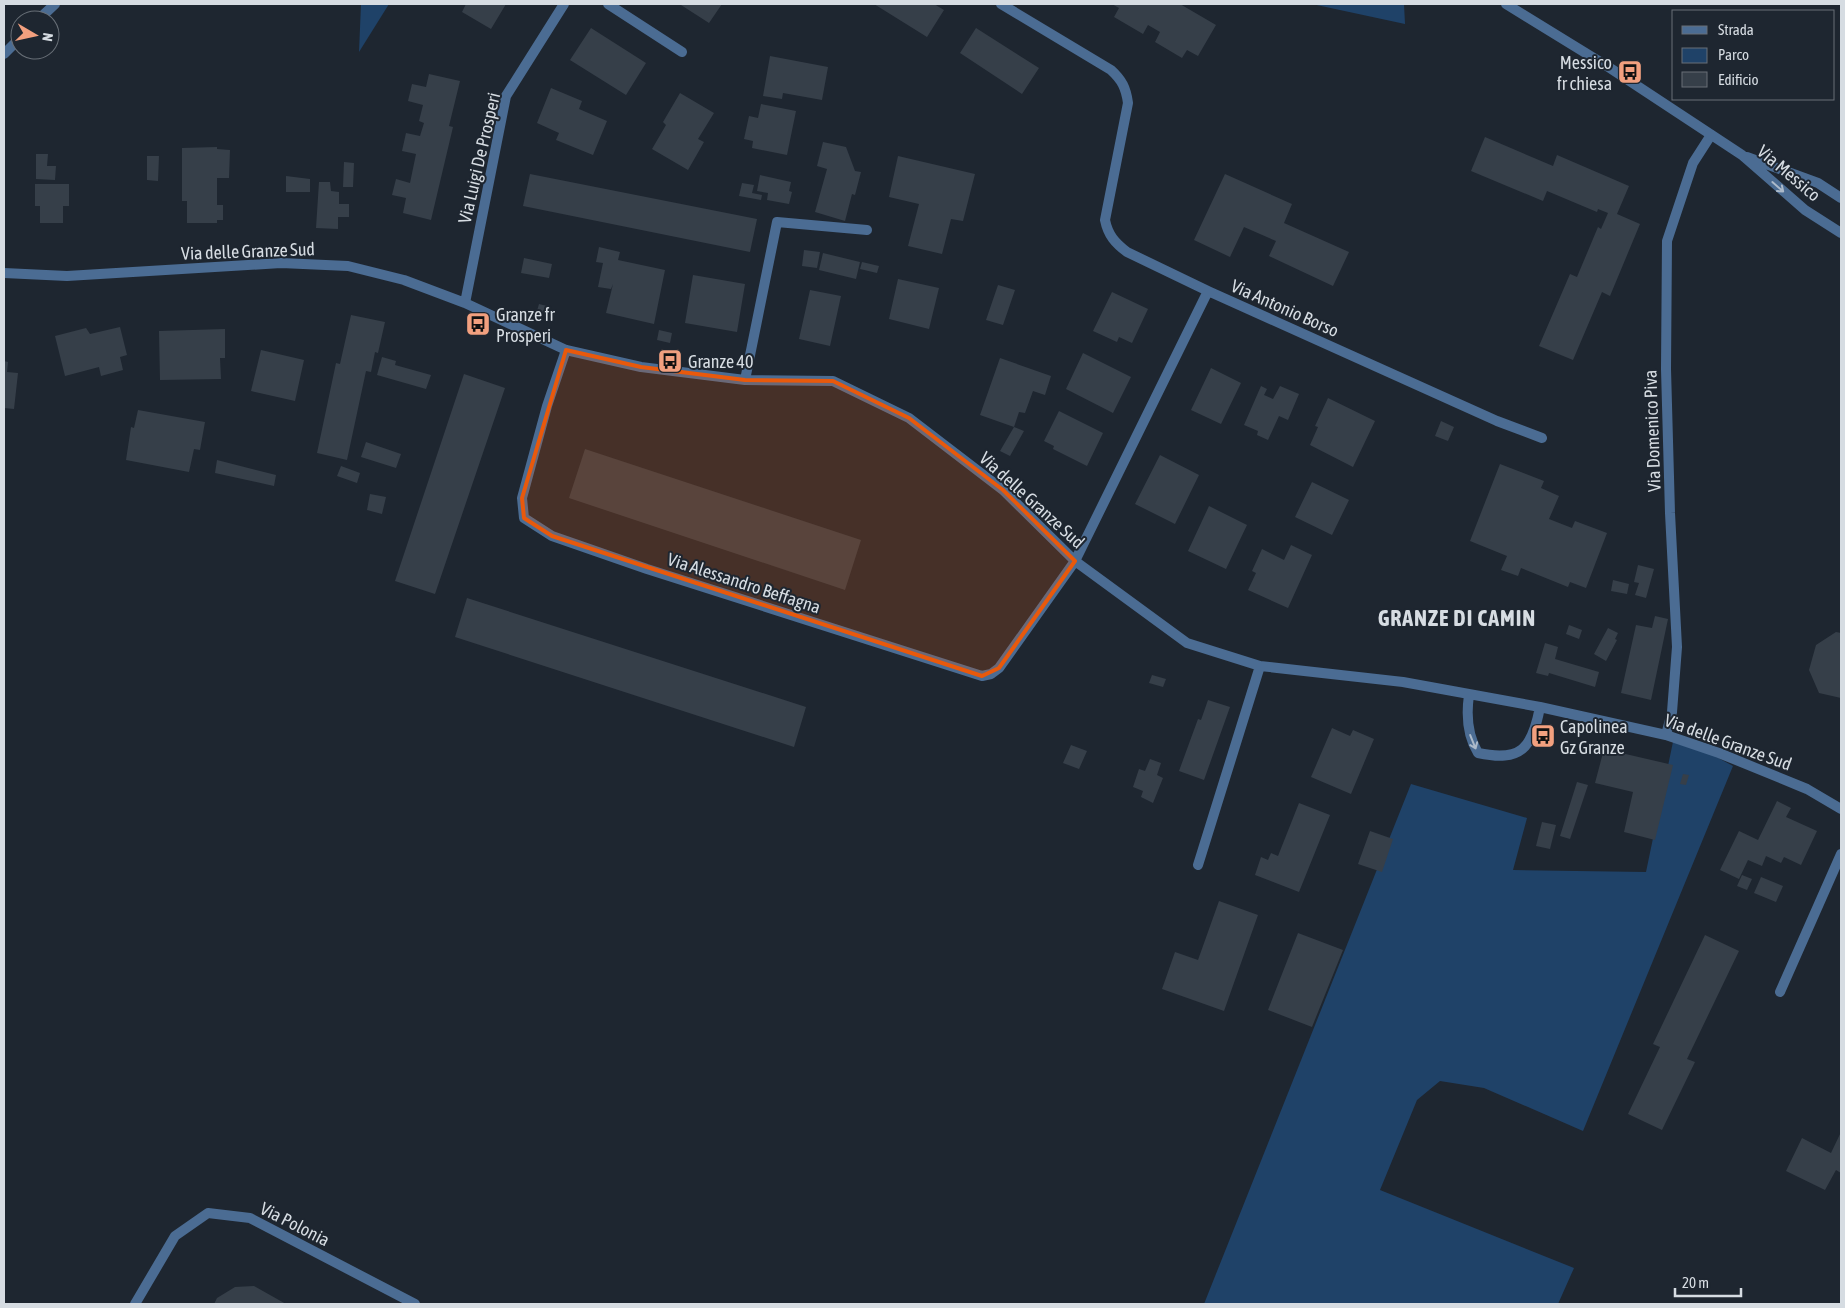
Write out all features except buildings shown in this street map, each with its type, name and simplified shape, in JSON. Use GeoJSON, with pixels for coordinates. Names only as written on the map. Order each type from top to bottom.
{"type":"FeatureCollection","features":[{"type":"Feature","properties":{"kind":"street","name":"Via Luigi De Prosperi"},"geometry":{"type":"LineString","coordinates":[[465,303],[506,96],[564,4]]}},
{"type":"Feature","properties":{"kind":"street"},"geometry":{"type":"LineString","coordinates":[[608,4],[682,52]]}},
{"type":"Feature","properties":{"kind":"street"},"geometry":{"type":"LineString","coordinates":[[1000,4],[1111,70],[1121,79],[1127,90],[1128,103],[1105,220],[1108,234],[1118,246],[1128,252],[1208,291]]}},
{"type":"Feature","properties":{"kind":"street","name":"Via Messico"},"geometry":{"type":"LineString","coordinates":[[1506,4],[1610,68],[1742,155],[1805,210],[1841,233]]}},
{"type":"Feature","properties":{"kind":"street","name":"Via Domenico Piva"},"geometry":{"type":"LineString","coordinates":[[1666,734],[1672,712],[1677,647],[1670,513],[1666,369],[1667,241],[1693,163],[1711,135]]}},
{"type":"Feature","properties":{"kind":"street","name":"Via Messico"},"geometry":{"type":"LineString","coordinates":[[1742,155],[1818,183],[1841,198]]}},
{"type":"Feature","properties":{"kind":"street"},"geometry":{"type":"LineString","coordinates":[[745,380],[777,222],[867,230]]}},
{"type":"Feature","properties":{"kind":"street","name":"Via delle Granze Sud"},"geometry":{"type":"LineString","coordinates":[[4,273],[67,276],[281,263],[348,266],[404,280],[465,303],[566,350],[642,367],[745,380],[833,381],[909,418],[1003,490],[1075,561],[1187,643],[1260,666],[1403,682],[1540,707],[1666,734],[1720,753],[1807,789],[1841,809]]}},
{"type":"Feature","properties":{"kind":"street","name":"Via Antonio Borso"},"geometry":{"type":"LineString","coordinates":[[1075,561],[1208,291],[1488,417],[1542,438]]}},
{"type":"Feature","properties":{"kind":"street","name":"Via Alessandro Beffagna"},"geometry":{"type":"LineString","coordinates":[[566,350],[547,406],[522,498],[524,518],[552,536],[647,569],[982,676],[991,674],[999,668],[1075,561]]}},
{"type":"Feature","properties":{"kind":"street"},"geometry":{"type":"LineString","coordinates":[[1198,865],[1260,666]]}},
{"type":"Feature","properties":{"kind":"street"},"geometry":{"type":"LineString","coordinates":[[1469,695],[1467,712],[1472,742],[1478,753],[1498,757],[1516,754],[1528,742],[1536,729],[1540,707]]}},
{"type":"Feature","properties":{"kind":"street"},"geometry":{"type":"LineString","coordinates":[[1780,992],[1841,854]]}},
{"type":"Feature","properties":{"kind":"street","name":"Via Polonia"},"geometry":{"type":"LineString","coordinates":[[135,1304],[175,1236],[208,1213],[250,1218],[415,1304]]}},
{"type":"Feature","properties":{"kind":"highlighted area"},"geometry":{"type":"Polygon","coordinates":[[[566,350],[641,367],[745,380],[833,381],[909,418],[1003,490],[1075,561],[999,668],[982,676],[552,536],[524,518],[522,498],[566,350]]]}},
{"type":"Feature","properties":{"kind":"green space"},"geometry":{"type":"Polygon","coordinates":[[[361,4],[389,4],[359,52],[361,4]]]}},
{"type":"Feature","properties":{"kind":"green space"},"geometry":{"type":"Polygon","coordinates":[[[1312,4],[1404,4],[1405,24],[1312,4]]]}},
{"type":"Feature","properties":{"kind":"green space"},"geometry":{"type":"Polygon","coordinates":[[[1674,737],[1733,766],[1583,1131],[1484,1088],[1440,1081],[1417,1100],[1380,1190],[1574,1268],[1558,1304],[1204,1304],[1411,784],[1527,818],[1513,870],[1646,872],[1674,737]]]}},
{"type":"Feature","properties":{"kind":"place","name":"Messico fr chiesa"},"geometry":{"type":"Point","coordinates":[1630,72]}},
{"type":"Feature","properties":{"kind":"place","name":"Granze fr Prosperi"},"geometry":{"type":"Point","coordinates":[478,324]}},
{"type":"Feature","properties":{"kind":"place","name":"Granze 40"},"geometry":{"type":"Point","coordinates":[670,361]}},
{"type":"Feature","properties":{"kind":"place","name":"Capolinea Gz Granze"},"geometry":{"type":"Point","coordinates":[1543,736]}},
{"type":"Feature","properties":{"kind":"district","name":"GRANZE DI CAMIN"},"geometry":{"type":"Point","coordinates":[1457,618]}}]}
